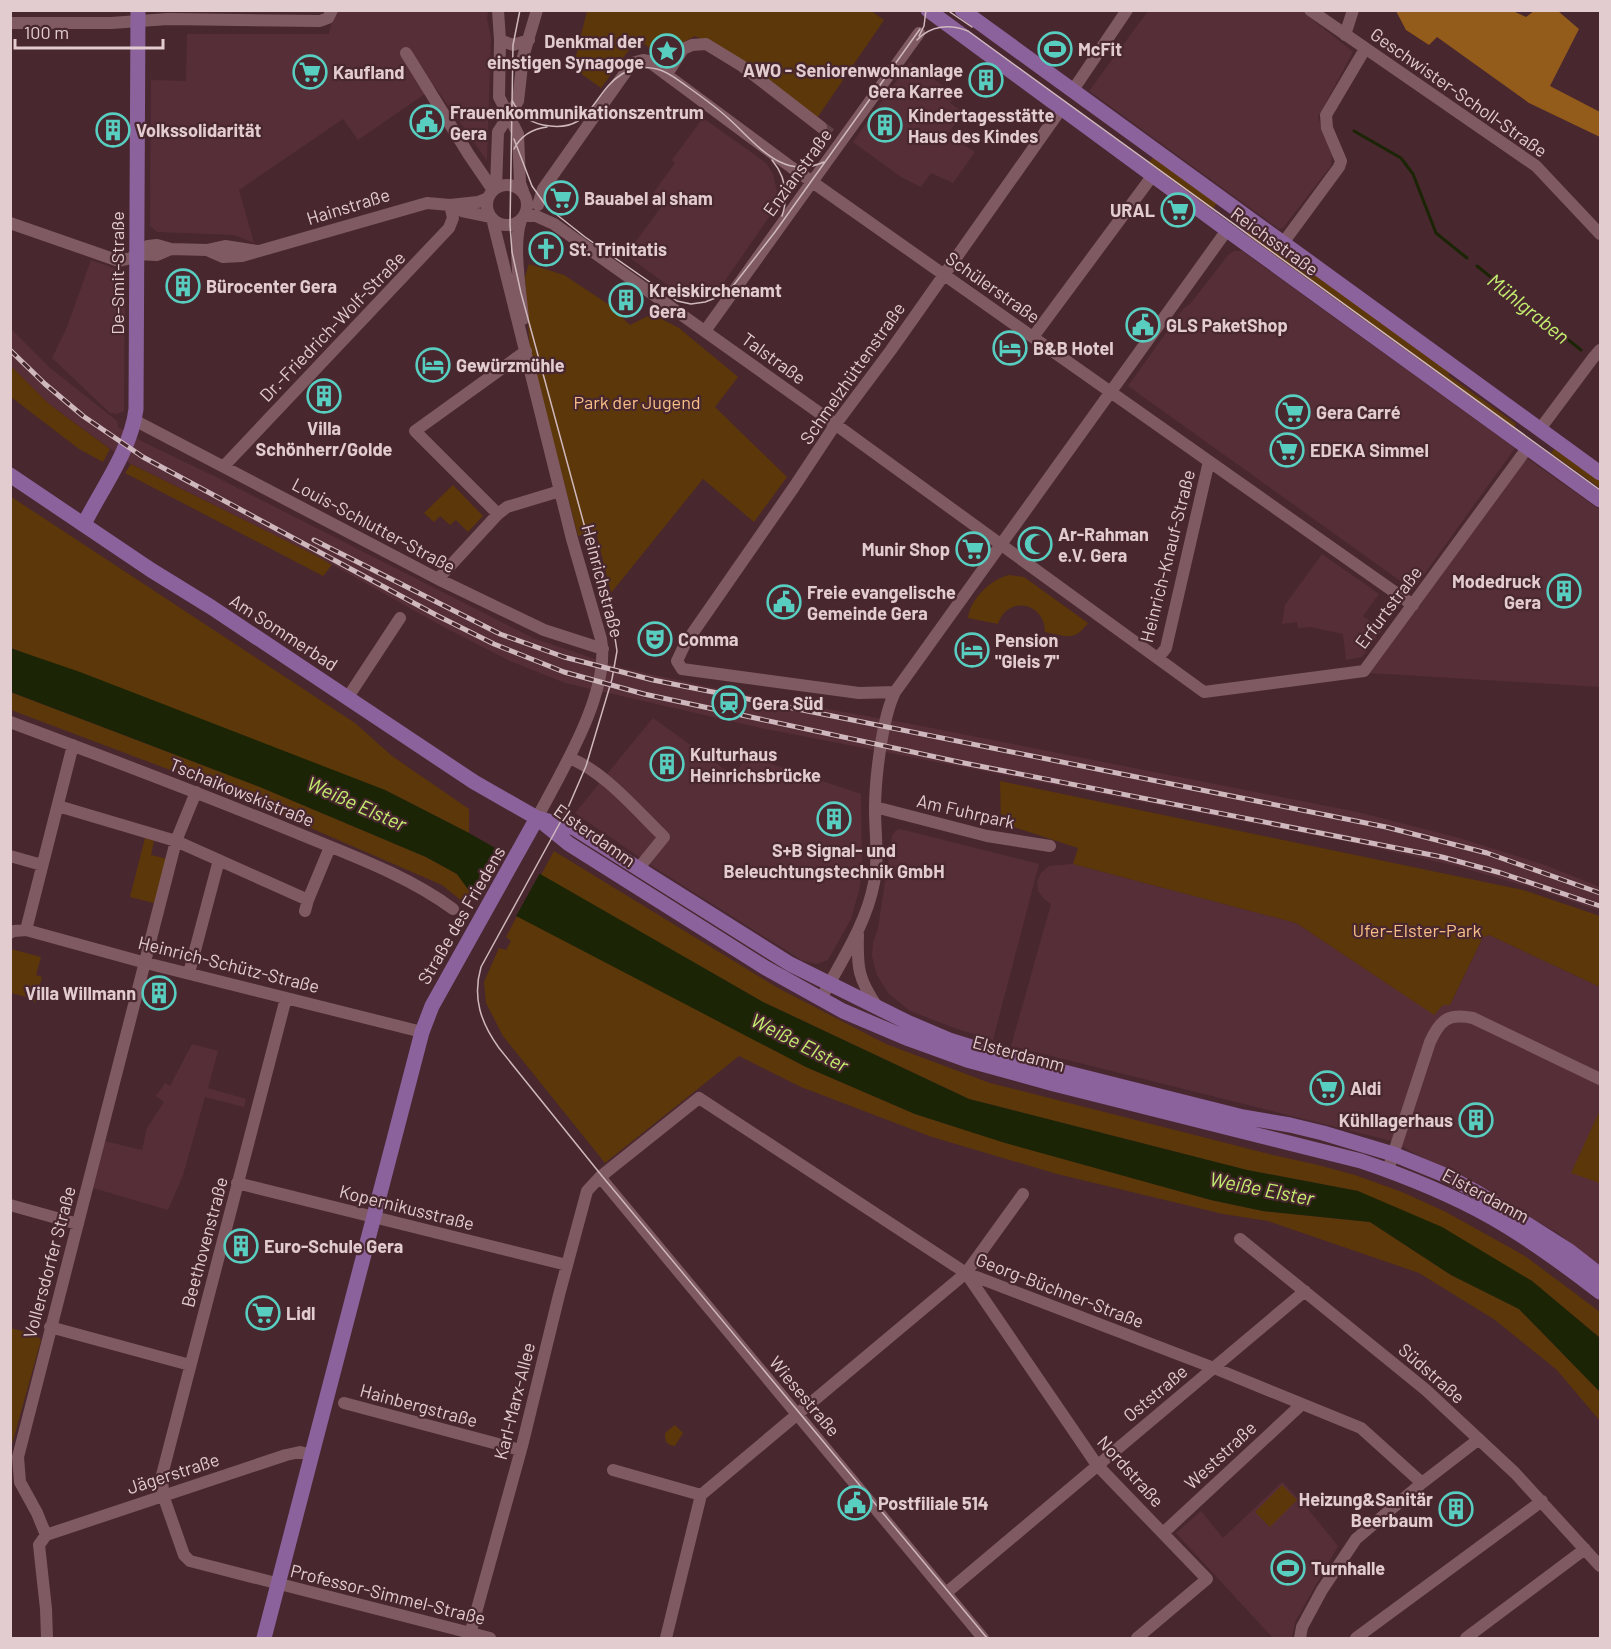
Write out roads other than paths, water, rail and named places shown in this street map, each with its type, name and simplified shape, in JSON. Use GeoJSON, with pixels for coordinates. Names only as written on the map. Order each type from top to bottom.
{"type":"FeatureCollection","features":[{"type":"Feature","properties":{"kind":"main road","name":"Reichsstraße"},"geometry":{"type":"LineString","coordinates":[[928,10],[1600,500]]}},
{"type":"Feature","properties":{"kind":"main road","name":"Reichsstraße"},"geometry":{"type":"LineString","coordinates":[[962,10],[1600,473]]}},
{"type":"Feature","properties":{"kind":"main road","name":"De-Smit-Straße"},"geometry":{"type":"LineString","coordinates":[[84,524],[126,442],[134,420],[137,381],[138,16]]}},
{"type":"Feature","properties":{"kind":"main road"},"geometry":{"type":"LineString","coordinates":[[1061,109],[1073,90]]}},
{"type":"Feature","properties":{"kind":"main road"},"geometry":{"type":"LineString","coordinates":[[1227,230],[1240,213]]}},
{"type":"Feature","properties":{"kind":"main road"},"geometry":{"type":"LineString","coordinates":[[1528,447],[1540,429]]}},
{"type":"Feature","properties":{"kind":"main road","name":"Am Sommerbad"},"geometry":{"type":"LineString","coordinates":[[10,475],[150,570],[211,607],[474,782],[537,819]]}},
{"type":"Feature","properties":{"kind":"main road","name":"Straße des Friedens"},"geometry":{"type":"LineString","coordinates":[[264,1638],[422,1032],[432,1006],[537,819]]}},
{"type":"Feature","properties":{"kind":"main road","name":"Elsterdamm"},"geometry":{"type":"LineString","coordinates":[[537,819],[574,828],[790,964],[879,1009],[949,1040],[1000,1056],[1243,1117],[1290,1125],[1393,1154],[1447,1176],[1478,1193],[1568,1250],[1600,1275]]}},
{"type":"Feature","properties":{"kind":"main road","name":"Elsterdamm"},"geometry":{"type":"LineString","coordinates":[[537,819],[560,838],[732,947],[821,999],[876,1026],[967,1060],[1304,1146],[1388,1170],[1442,1192],[1490,1216],[1560,1261],[1600,1292]]}},
{"type":"Feature","properties":{"kind":"street"},"geometry":{"type":"LineString","coordinates":[[10,23],[111,23],[138,16],[168,19],[320,21],[328,18],[332,10]]}},
{"type":"Feature","properties":{"kind":"street"},"geometry":{"type":"LineString","coordinates":[[498,10],[499,97],[509,115],[518,134],[520,183],[528,206],[523,218],[514,224],[505,225],[491,218],[487,206],[492,192],[498,132],[509,115],[520,94],[523,57],[537,10]]}},
{"type":"Feature","properties":{"kind":"street"},"geometry":{"type":"LineString","coordinates":[[1073,90],[1127,10]]}},
{"type":"Feature","properties":{"kind":"street","name":"Geschwister-Scholl-Straße"},"geometry":{"type":"LineString","coordinates":[[1310,10],[1536,166],[1600,234]]}},
{"type":"Feature","properties":{"kind":"street"},"geometry":{"type":"LineString","coordinates":[[1345,35],[1353,10]]}},
{"type":"Feature","properties":{"kind":"street","name":"Enzianstraße"},"geometry":{"type":"LineString","coordinates":[[705,331],[812,182],[837,138],[919,33]]}},
{"type":"Feature","properties":{"kind":"street"},"geometry":{"type":"LineString","coordinates":[[500,40],[513,45],[529,40]]}},
{"type":"Feature","properties":{"kind":"street"},"geometry":{"type":"LineString","coordinates":[[667,74],[683,49],[692,45],[706,44],[750,71],[821,127]]}},
{"type":"Feature","properties":{"kind":"street"},"geometry":{"type":"LineString","coordinates":[[1283,243],[1339,167],[1341,160],[1327,128],[1326,115],[1365,49]]}},
{"type":"Feature","properties":{"kind":"street"},"geometry":{"type":"LineString","coordinates":[[406,53],[492,192]]}},
{"type":"Feature","properties":{"kind":"street","name":"Schülerstraße"},"geometry":{"type":"LineString","coordinates":[[537,205],[543,189],[632,63],[643,60],[667,74],[812,182],[1413,605]]}},
{"type":"Feature","properties":{"kind":"street","name":"Schmelzhüttenstraße"},"geometry":{"type":"LineString","coordinates":[[895,692],[859,693],[682,669],[678,662],[685,644],[795,487],[835,425],[1061,109]]}},
{"type":"Feature","properties":{"kind":"street"},"geometry":{"type":"LineString","coordinates":[[1034,338],[1152,175]]}},
{"type":"Feature","properties":{"kind":"street"},"geometry":{"type":"LineString","coordinates":[[492,192],[508,185],[515,186],[524,194]]}},
{"type":"Feature","properties":{"kind":"street","name":"Hainstraße"},"geometry":{"type":"LineString","coordinates":[[10,223],[111,259],[125,260],[136,254],[152,256],[171,249],[207,250],[223,257],[242,256],[412,206],[427,203],[450,205],[478,202],[492,192]]}},
{"type":"Feature","properties":{"kind":"street","name":"Talstraße"},"geometry":{"type":"LineString","coordinates":[[524,194],[554,224]]}},
{"type":"Feature","properties":{"kind":"street","name":"Hainstraße"},"geometry":{"type":"LineString","coordinates":[[450,205],[462,211],[491,218]]}},
{"type":"Feature","properties":{"kind":"street","name":"Dr.-Friedrich-Wolf-Straße"},"geometry":{"type":"LineString","coordinates":[[224,466],[448,228],[453,218],[450,205]]}},
{"type":"Feature","properties":{"kind":"street","name":"Talstraße"},"geometry":{"type":"LineString","coordinates":[[523,218],[536,216],[554,224],[1002,545]]}},
{"type":"Feature","properties":{"kind":"street","name":"Heinrichstraße"},"geometry":{"type":"LineString","coordinates":[[491,218],[603,649],[603,661],[591,707],[568,759],[537,819]]}},
{"type":"Feature","properties":{"kind":"street","name":"Heinrichstraße"},"geometry":{"type":"LineString","coordinates":[[523,218],[519,227],[518,262],[525,348]]}},
{"type":"Feature","properties":{"kind":"street"},"geometry":{"type":"LineString","coordinates":[[821,999],[858,930],[871,896],[876,868],[875,807],[886,716],[895,692],[1227,230]]}},
{"type":"Feature","properties":{"kind":"street"},"geometry":{"type":"LineString","coordinates":[[498,514],[415,430],[525,348]]}},
{"type":"Feature","properties":{"kind":"street"},"geometry":{"type":"LineString","coordinates":[[1540,429],[1600,350]]}},
{"type":"Feature","properties":{"kind":"street","name":"Louis-Schlutter-Straße"},"geometry":{"type":"LineString","coordinates":[[134,420],[438,579],[544,630],[603,649]]}},
{"type":"Feature","properties":{"kind":"street","name":"Erfurtstraße"},"geometry":{"type":"LineString","coordinates":[[1002,545],[1204,692],[1364,671],[1528,447]]}},
{"type":"Feature","properties":{"kind":"street","name":"Heinrich-Knauf-Straße"},"geometry":{"type":"LineString","coordinates":[[1158,658],[1166,648],[1209,461]]}},
{"type":"Feature","properties":{"kind":"street"},"geometry":{"type":"LineString","coordinates":[[438,579],[507,507],[560,490]]}},
{"type":"Feature","properties":{"kind":"street"},"geometry":{"type":"LineString","coordinates":[[348,697],[400,618]]}},
{"type":"Feature","properties":{"kind":"street","name":"Tschaikowskistraße"},"geometry":{"type":"LineString","coordinates":[[10,722],[196,792],[330,847],[426,890],[453,909]]}},
{"type":"Feature","properties":{"kind":"street"},"geometry":{"type":"LineString","coordinates":[[10,933],[14,930],[26,930],[73,745]]}},
{"type":"Feature","properties":{"kind":"street"},"geometry":{"type":"LineString","coordinates":[[568,759],[579,762],[597,774],[664,837],[638,869]]}},
{"type":"Feature","properties":{"kind":"street","name":"Vollersdorfer Straße"},"geometry":{"type":"LineString","coordinates":[[46,1535],[20,1482],[18,1457],[176,841],[196,792]]}},
{"type":"Feature","properties":{"kind":"street"},"geometry":{"type":"LineString","coordinates":[[58,806],[176,841],[219,860],[306,906],[330,847]]}},
{"type":"Feature","properties":{"kind":"street","name":"Am Fuhrpark"},"geometry":{"type":"LineString","coordinates":[[875,807],[987,836],[1050,846]]}},
{"type":"Feature","properties":{"kind":"street"},"geometry":{"type":"LineString","coordinates":[[10,856],[42,865]]}},
{"type":"Feature","properties":{"kind":"street"},"geometry":{"type":"LineString","coordinates":[[189,974],[219,860]]}},
{"type":"Feature","properties":{"kind":"street","name":"Heinrich-Schütz-Straße"},"geometry":{"type":"LineString","coordinates":[[26,930],[146,963],[422,1032]]}},
{"type":"Feature","properties":{"kind":"street"},"geometry":{"type":"LineString","coordinates":[[858,930],[861,980],[879,1009]]}},
{"type":"Feature","properties":{"kind":"street","name":"Beethovenstraße"},"geometry":{"type":"LineString","coordinates":[[163,1495],[162,1475],[286,998]]}},
{"type":"Feature","properties":{"kind":"street"},"geometry":{"type":"LineString","coordinates":[[1388,1170],[1430,1042],[1436,1029],[1446,1019],[1460,1015],[1473,1018],[1600,1079]]}},
{"type":"Feature","properties":{"kind":"street","name":"Karl-Marx-Allee"},"geometry":{"type":"LineString","coordinates":[[470,1636],[587,1191],[600,1177],[699,1098]]}},
{"type":"Feature","properties":{"kind":"street","name":"Georg-Büchner-Straße"},"geometry":{"type":"LineString","coordinates":[[699,1098],[966,1273],[1214,1368],[1361,1428],[1422,1483]]}},
{"type":"Feature","properties":{"kind":"street","name":"Wiesestraße"},"geometry":{"type":"LineString","coordinates":[[600,1177],[983,1638]]}},
{"type":"Feature","properties":{"kind":"street","name":"Kopernikusstraße"},"geometry":{"type":"LineString","coordinates":[[237,1183],[567,1265]]}},
{"type":"Feature","properties":{"kind":"street"},"geometry":{"type":"LineString","coordinates":[[666,1638],[701,1495],[966,1273],[1023,1194]]}},
{"type":"Feature","properties":{"kind":"street"},"geometry":{"type":"LineString","coordinates":[[10,1205],[78,1224]]}},
{"type":"Feature","properties":{"kind":"street","name":"Südstraße"},"geometry":{"type":"LineString","coordinates":[[1240,1239],[1426,1390],[1542,1501],[1600,1566]]}},
{"type":"Feature","properties":{"kind":"street","name":"Nordstraße"},"geometry":{"type":"LineString","coordinates":[[966,1273],[1097,1465],[1207,1579],[1137,1638]]}},
{"type":"Feature","properties":{"kind":"street","name":"Oststraße"},"geometry":{"type":"LineString","coordinates":[[946,1593],[1305,1291]]}},
{"type":"Feature","properties":{"kind":"street"},"geometry":{"type":"LineString","coordinates":[[50,1327],[190,1365]]}},
{"type":"Feature","properties":{"kind":"street","name":"Hainbergstraße"},"geometry":{"type":"LineString","coordinates":[[344,1403],[520,1450]]}},
{"type":"Feature","properties":{"kind":"street","name":"Weststraße"},"geometry":{"type":"LineString","coordinates":[[1163,1533],[1302,1404]]}},
{"type":"Feature","properties":{"kind":"street"},"geometry":{"type":"LineString","coordinates":[[1300,1638],[1302,1627],[1322,1590],[1356,1539],[1422,1483],[1479,1439]]}},
{"type":"Feature","properties":{"kind":"street","name":"Jägerstraße"},"geometry":{"type":"LineString","coordinates":[[46,1535],[286,1455],[300,1452],[312,1455]]}},
{"type":"Feature","properties":{"kind":"street"},"geometry":{"type":"LineString","coordinates":[[613,1470],[701,1495]]}},
{"type":"Feature","properties":{"kind":"street","name":"Professor-Simmel-Straße"},"geometry":{"type":"LineString","coordinates":[[163,1495],[184,1555],[190,1561],[470,1636],[490,1638]]}},
{"type":"Feature","properties":{"kind":"street"},"geometry":{"type":"LineString","coordinates":[[1356,1638],[1542,1501]]}},
{"type":"Feature","properties":{"kind":"street"},"geometry":{"type":"LineString","coordinates":[[46,1535],[39,1545],[47,1638]]}},
{"type":"Feature","properties":{"kind":"street"},"geometry":{"type":"LineString","coordinates":[[1466,1638],[1586,1549]]}},
{"type":"Feature","properties":{"kind":"water","name":"Weiße Elster"},"geometry":{"type":"Polygon","coordinates":[[[10,648],[80,672],[385,790],[469,833],[763,1002],[969,1099],[1247,1170],[1358,1191],[1442,1227],[1532,1281],[1600,1338],[1600,1392],[1519,1309],[1451,1275],[1370,1222],[1263,1211],[1211,1200],[1002,1142],[915,1114],[806,1067],[470,892],[457,874],[426,857],[260,787],[11,692],[10,648]]]}},
{"type":"Feature","properties":{"kind":"waterway","name":"Mühlgraben"},"geometry":{"type":"LineString","coordinates":[[1354,131],[1401,158],[1413,174],[1436,233],[1467,258]]}},
{"type":"Feature","properties":{"kind":"waterway","name":"Mühlgraben"},"geometry":{"type":"LineString","coordinates":[[1477,266],[1581,350]]}},
{"type":"Feature","properties":{"kind":"tunnel"},"geometry":{"type":"LineString","coordinates":[[821,127],[832,135]]}},
{"type":"Feature","properties":{"kind":"tram line"},"geometry":{"type":"LineString","coordinates":[[520,10],[513,45],[510,225],[512,252],[617,651],[612,679],[586,766],[567,810],[481,967],[477,989],[480,1010],[487,1029],[499,1048],[602,1176],[987,1638]]}},
{"type":"Feature","properties":{"kind":"tram line"},"geometry":{"type":"LineString","coordinates":[[919,36],[924,26],[926,10]]}},
{"type":"Feature","properties":{"kind":"tram line"},"geometry":{"type":"LineString","coordinates":[[947,10],[972,27]]}},
{"type":"Feature","properties":{"kind":"tram line"},"geometry":{"type":"LineString","coordinates":[[917,40],[928,31],[941,27],[954,27],[968,31],[1600,490]]}},
{"type":"Feature","properties":{"kind":"tram line"},"geometry":{"type":"LineString","coordinates":[[514,139],[532,186],[547,207],[585,237],[677,301],[691,304],[705,302],[718,297],[733,286],[775,232],[920,29]]}},
{"type":"Feature","properties":{"kind":"tram line"},"geometry":{"type":"LineString","coordinates":[[512,100],[520,113],[533,122],[559,126],[572,124],[582,118],[612,82],[622,74],[639,68],[657,69],[673,76],[709,102],[771,157],[795,167],[809,167],[824,162]]}},
{"type":"Feature","properties":{"kind":"tram line"},"geometry":{"type":"LineString","coordinates":[[514,149],[528,133],[547,127]]}},
{"type":"Feature","properties":{"kind":"tram line"},"geometry":{"type":"LineString","coordinates":[[772,160],[785,186],[782,216]]}},
{"type":"Feature","properties":{"kind":"railway"},"geometry":{"type":"LineString","coordinates":[[10,350],[83,416],[143,457],[438,616],[494,644],[564,672],[644,694],[959,762],[1442,857],[1501,873],[1600,906]]}},
{"type":"Feature","properties":{"kind":"railway"},"geometry":{"type":"LineString","coordinates":[[314,540],[500,634],[564,657],[653,680],[1386,827],[1487,853],[1600,893]]}},
{"type":"Feature","properties":{"kind":"place","name":"McFit"},"geometry":{"type":"Point","coordinates":[1055,49]}},
{"type":"Feature","properties":{"kind":"place","name":"Denkmal der einstigen Synagoge"},"geometry":{"type":"Point","coordinates":[667,51]}},
{"type":"Feature","properties":{"kind":"place","name":"Kaufland"},"geometry":{"type":"Point","coordinates":[310,72]}},
{"type":"Feature","properties":{"kind":"place","name":"AWO - Seniorenwohnanlage Gera Karree"},"geometry":{"type":"Point","coordinates":[986,80]}},
{"type":"Feature","properties":{"kind":"place","name":"Frauenkommunikationszentrum Gera"},"geometry":{"type":"Point","coordinates":[427,122]}},
{"type":"Feature","properties":{"kind":"place","name":"Kindertagesstätte Haus des Kindes"},"geometry":{"type":"Point","coordinates":[885,125]}},
{"type":"Feature","properties":{"kind":"place","name":"Volkssolidarität"},"geometry":{"type":"Point","coordinates":[113,130]}},
{"type":"Feature","properties":{"kind":"place","name":"Bauabel al sham"},"geometry":{"type":"Point","coordinates":[561,198]}},
{"type":"Feature","properties":{"kind":"place","name":"URAL"},"geometry":{"type":"Point","coordinates":[1178,210]}},
{"type":"Feature","properties":{"kind":"place","name":"St. Trinitatis"},"geometry":{"type":"Point","coordinates":[546,249]}},
{"type":"Feature","properties":{"kind":"place","name":"Bürocenter Gera"},"geometry":{"type":"Point","coordinates":[183,286]}},
{"type":"Feature","properties":{"kind":"place","name":"Kreiskirchenamt Gera"},"geometry":{"type":"Point","coordinates":[626,300]}},
{"type":"Feature","properties":{"kind":"place","name":"GLS PaketShop"},"geometry":{"type":"Point","coordinates":[1143,325]}},
{"type":"Feature","properties":{"kind":"place","name":"B&B Hotel"},"geometry":{"type":"Point","coordinates":[1010,348]}},
{"type":"Feature","properties":{"kind":"place","name":"Gewürzmühle"},"geometry":{"type":"Point","coordinates":[433,365]}},
{"type":"Feature","properties":{"kind":"place","name":"Villa Schönherr/Golde"},"geometry":{"type":"Point","coordinates":[324,396]}},
{"type":"Feature","properties":{"kind":"place","name":"Gera Carré"},"geometry":{"type":"Point","coordinates":[1293,412]}},
{"type":"Feature","properties":{"kind":"place","name":"EDEKA Simmel"},"geometry":{"type":"Point","coordinates":[1287,450]}},
{"type":"Feature","properties":{"kind":"place","name":"Ar-Rahman e.V. Gera"},"geometry":{"type":"Point","coordinates":[1035,544]}},
{"type":"Feature","properties":{"kind":"place","name":"Munir Shop"},"geometry":{"type":"Point","coordinates":[973,549]}},
{"type":"Feature","properties":{"kind":"place","name":"Modedruck Gera"},"geometry":{"type":"Point","coordinates":[1564,591]}},
{"type":"Feature","properties":{"kind":"place","name":"Freie evangelische Gemeinde Gera"},"geometry":{"type":"Point","coordinates":[784,602]}},
{"type":"Feature","properties":{"kind":"place","name":"Comma"},"geometry":{"type":"Point","coordinates":[655,639]}},
{"type":"Feature","properties":{"kind":"place","name":"Pension \"Gleis 7\""},"geometry":{"type":"Point","coordinates":[972,650]}},
{"type":"Feature","properties":{"kind":"place","name":"Gera Süd"},"geometry":{"type":"Point","coordinates":[729,703]}},
{"type":"Feature","properties":{"kind":"place","name":"Kulturhaus Heinrichsbrücke"},"geometry":{"type":"Point","coordinates":[667,764]}},
{"type":"Feature","properties":{"kind":"place","name":"S+B Signal- und Beleuchtungstechnik GmbH"},"geometry":{"type":"Point","coordinates":[834,819]}},
{"type":"Feature","properties":{"kind":"place","name":"Villa Willmann"},"geometry":{"type":"Point","coordinates":[159,993]}},
{"type":"Feature","properties":{"kind":"place","name":"Aldi"},"geometry":{"type":"Point","coordinates":[1327,1088]}},
{"type":"Feature","properties":{"kind":"place","name":"Kühllagerhaus"},"geometry":{"type":"Point","coordinates":[1476,1120]}},
{"type":"Feature","properties":{"kind":"place","name":"Euro-Schule Gera"},"geometry":{"type":"Point","coordinates":[241,1246]}},
{"type":"Feature","properties":{"kind":"place","name":"Lidl"},"geometry":{"type":"Point","coordinates":[263,1313]}},
{"type":"Feature","properties":{"kind":"place","name":"Postfiliale 514"},"geometry":{"type":"Point","coordinates":[855,1503]}},
{"type":"Feature","properties":{"kind":"place","name":"Heizung&Sanitär Beerbaum"},"geometry":{"type":"Point","coordinates":[1456,1509]}},
{"type":"Feature","properties":{"kind":"place","name":"Turnhalle"},"geometry":{"type":"Point","coordinates":[1288,1568]}},
{"type":"Feature","properties":{"kind":"park label","name":"Park der Jugend"},"geometry":{"type":"Point","coordinates":[637,402]}},
{"type":"Feature","properties":{"kind":"park label","name":"Ufer-Elster-Park"},"geometry":{"type":"Point","coordinates":[1417,930]}}]}
